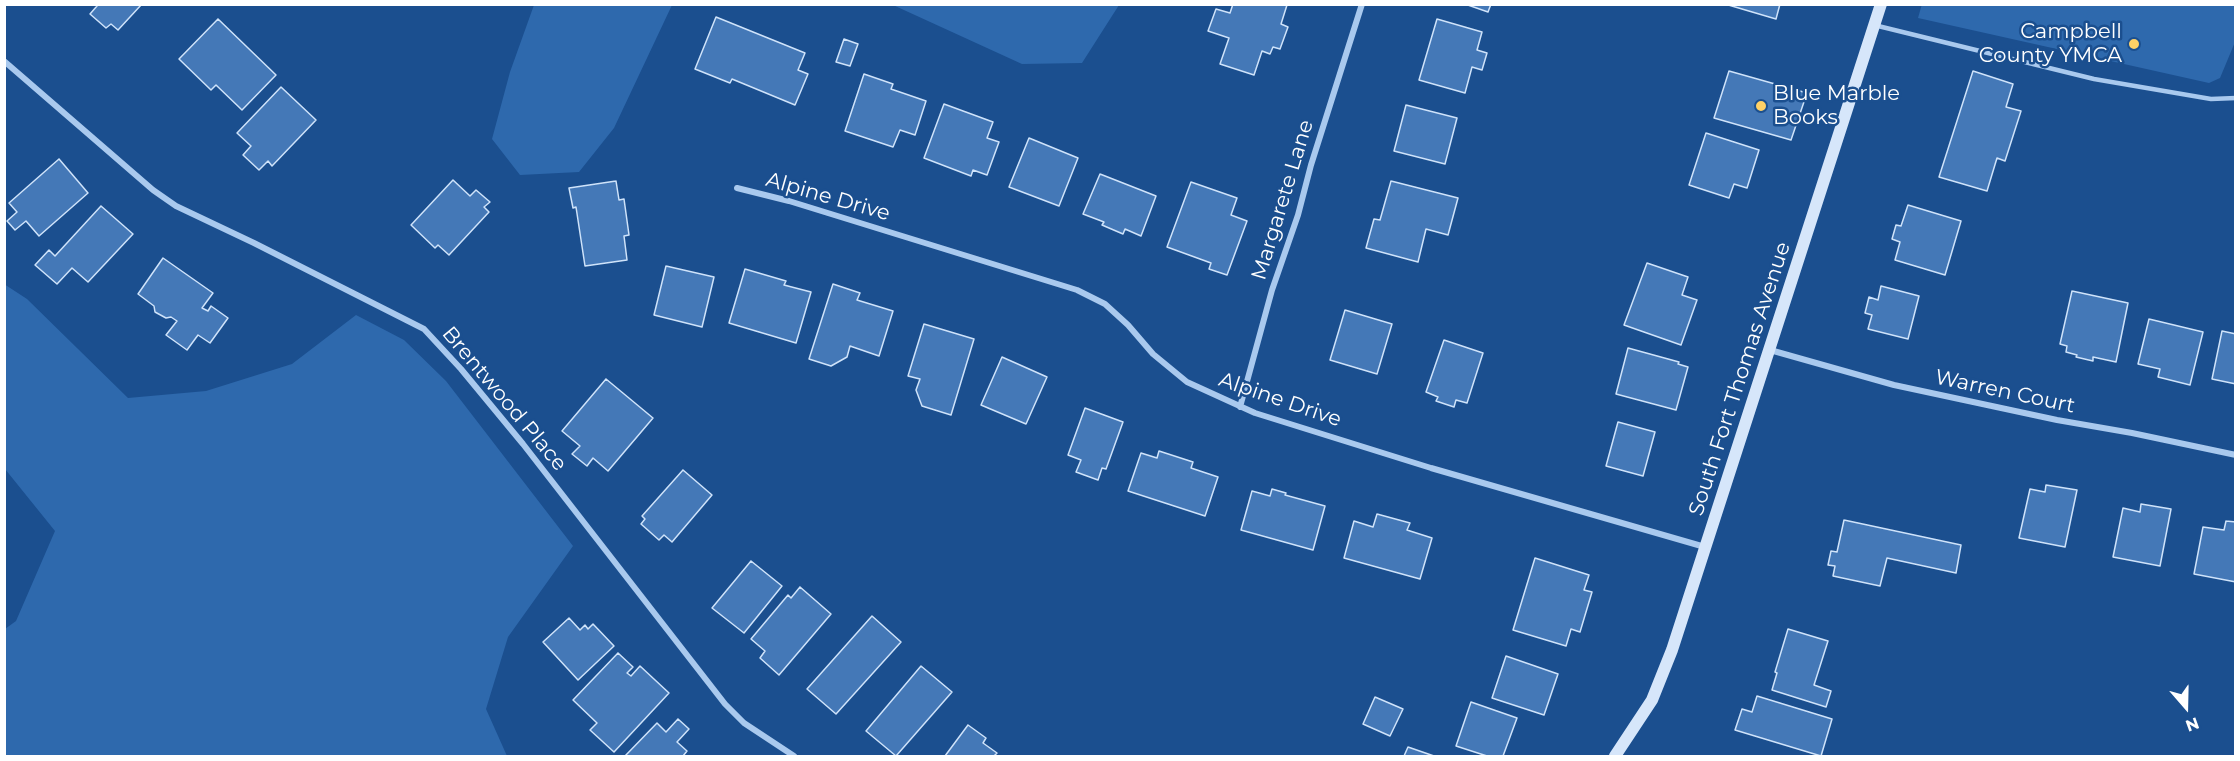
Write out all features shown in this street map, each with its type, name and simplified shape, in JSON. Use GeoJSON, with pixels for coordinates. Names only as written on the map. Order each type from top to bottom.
{"type":"FeatureCollection","features":[{"type":"Feature","properties":{"kind":"main road","name":"South Fort Thomas Avenue"},"geometry":{"type":"LineString","coordinates":[[1615,756],[1652,700],[1672,650],[1881,4]]}},
{"type":"Feature","properties":{"kind":"street","name":"Margarete Lane"},"geometry":{"type":"LineString","coordinates":[[1240,407],[1272,290],[1298,215],[1311,165],[1362,4]]}},
{"type":"Feature","properties":{"kind":"street","name":"Brentwood Place"},"geometry":{"type":"LineString","coordinates":[[4,61],[153,190],[176,206],[424,329],[461,369],[523,444],[725,704],[744,723],[794,756]]}},
{"type":"Feature","properties":{"kind":"street","name":"Alpine Drive"},"geometry":{"type":"LineString","coordinates":[[737,188],[789,201],[1077,290],[1105,304],[1128,325],[1153,354],[1187,382],[1240,407],[1277,421],[1706,547]]}},
{"type":"Feature","properties":{"kind":"street","name":"Warren Court"},"geometry":{"type":"LineString","coordinates":[[1770,350],[1894,385],[2235,455]]}},
{"type":"Feature","properties":{"kind":"lane"},"geometry":{"type":"LineString","coordinates":[[1874,25],[2094,79],[2211,99],[2235,98]]}},
{"type":"Feature","properties":{"kind":"shaded area","name":"Campbell County YMCA"},"geometry":{"type":"Polygon","coordinates":[[[1922,4],[2235,5],[2235,42],[2220,78],[2209,83],[1918,18],[1922,4]]]}},
{"type":"Feature","properties":{"kind":"shaded area"},"geometry":{"type":"Polygon","coordinates":[[[534,5],[672,5],[614,128],[579,172],[520,175],[492,139],[510,72],[534,5]]]}},
{"type":"Feature","properties":{"kind":"shaded area"},"geometry":{"type":"Polygon","coordinates":[[[893,5],[1119,5],[1082,63],[1022,64],[893,5]]]}},
{"type":"Feature","properties":{"kind":"shaded area"},"geometry":{"type":"Polygon","coordinates":[[[4,284],[27,299],[128,398],[206,391],[292,364],[356,315],[404,340],[446,381],[573,546],[508,637],[486,709],[507,756],[5,756],[5,629],[16,621],[55,531],[5,469],[4,284]]]}},
{"type":"Feature","properties":{"kind":"building"},"geometry":{"type":"Polygon","coordinates":[[[95,4],[142,4],[118,30],[111,24],[106,28],[90,14],[97,6],[95,4]]]}},
{"type":"Feature","properties":{"kind":"building"},"geometry":{"type":"Polygon","coordinates":[[[1233,4],[1287,5],[1281,24],[1288,27],[1280,49],[1273,47],[1270,54],[1262,51],[1254,75],[1220,64],[1229,38],[1208,31],[1216,9],[1230,13],[1233,4]]]}},
{"type":"Feature","properties":{"kind":"building"},"geometry":{"type":"Polygon","coordinates":[[[1465,4],[1491,4],[1488,12],[1465,4]]]}},
{"type":"Feature","properties":{"kind":"building"},"geometry":{"type":"Polygon","coordinates":[[[1725,4],[1780,4],[1776,19],[1725,4]]]}},
{"type":"Feature","properties":{"kind":"building"},"geometry":{"type":"Polygon","coordinates":[[[716,17],[805,53],[798,70],[808,74],[795,105],[732,79],[730,83],[695,69],[716,17]]]}},
{"type":"Feature","properties":{"kind":"building"},"geometry":{"type":"Polygon","coordinates":[[[218,19],[276,75],[242,110],[216,85],[211,90],[179,59],[218,19]]]}},
{"type":"Feature","properties":{"kind":"building"},"geometry":{"type":"Polygon","coordinates":[[[1437,19],[1482,32],[1477,50],[1487,53],[1482,70],[1472,67],[1465,93],[1419,80],[1437,19]]]}},
{"type":"Feature","properties":{"kind":"building"},"geometry":{"type":"Polygon","coordinates":[[[844,39],[858,44],[850,66],[836,62],[844,39]]]}},
{"type":"Feature","properties":{"kind":"building","name":"Blue Marble Books"},"geometry":{"type":"Polygon","coordinates":[[[1729,71],[1807,93],[1791,140],[1714,118],[1729,71]]]}},
{"type":"Feature","properties":{"kind":"building"},"geometry":{"type":"Polygon","coordinates":[[[1973,71],[2013,84],[2006,107],[2021,111],[2005,161],[1997,158],[1987,191],[1939,177],[1973,71]]]}},
{"type":"Feature","properties":{"kind":"building"},"geometry":{"type":"Polygon","coordinates":[[[864,74],[893,84],[891,89],[926,101],[915,135],[900,130],[893,147],[845,131],[864,74]]]}},
{"type":"Feature","properties":{"kind":"building"},"geometry":{"type":"Polygon","coordinates":[[[281,87],[316,120],[272,166],[268,161],[259,170],[243,155],[251,146],[237,133],[281,87]]]}},
{"type":"Feature","properties":{"kind":"building"},"geometry":{"type":"Polygon","coordinates":[[[944,104],[993,122],[987,138],[999,142],[987,175],[973,170],[971,176],[924,158],[944,104]]]}},
{"type":"Feature","properties":{"kind":"building"},"geometry":{"type":"Polygon","coordinates":[[[1406,105],[1457,118],[1445,164],[1394,151],[1406,105]]]}},
{"type":"Feature","properties":{"kind":"building"},"geometry":{"type":"Polygon","coordinates":[[[1706,133],[1759,150],[1747,188],[1734,184],[1729,198],[1689,185],[1706,133]]]}},
{"type":"Feature","properties":{"kind":"building"},"geometry":{"type":"Polygon","coordinates":[[[1029,138],[1078,158],[1059,206],[1009,187],[1029,138]]]}},
{"type":"Feature","properties":{"kind":"building"},"geometry":{"type":"Polygon","coordinates":[[[59,159],[88,193],[39,236],[26,221],[15,230],[7,221],[17,212],[9,203],[59,159]]]}},
{"type":"Feature","properties":{"kind":"building"},"geometry":{"type":"Polygon","coordinates":[[[1100,174],[1156,196],[1141,236],[1125,229],[1123,234],[1102,225],[1104,222],[1083,214],[1100,174]]]}},
{"type":"Feature","properties":{"kind":"building"},"geometry":{"type":"Polygon","coordinates":[[[453,180],[470,196],[476,190],[490,202],[484,207],[489,212],[449,255],[438,245],[435,248],[411,225],[453,180]]]}},
{"type":"Feature","properties":{"kind":"building"},"geometry":{"type":"Polygon","coordinates":[[[616,181],[619,200],[624,199],[629,235],[624,236],[627,260],[585,266],[576,207],[573,208],[569,188],[616,181]]]}},
{"type":"Feature","properties":{"kind":"building"},"geometry":{"type":"Polygon","coordinates":[[[1391,181],[1458,198],[1448,235],[1426,229],[1418,262],[1366,248],[1374,219],[1380,220],[1391,181]]]}},
{"type":"Feature","properties":{"kind":"building"},"geometry":{"type":"Polygon","coordinates":[[[1191,182],[1237,198],[1231,215],[1247,221],[1227,275],[1209,269],[1211,263],[1167,247],[1191,182]]]}},
{"type":"Feature","properties":{"kind":"building"},"geometry":{"type":"Polygon","coordinates":[[[1908,205],[1961,221],[1945,275],[1895,260],[1900,242],[1892,239],[1896,225],[1901,226],[1908,205]]]}},
{"type":"Feature","properties":{"kind":"building"},"geometry":{"type":"Polygon","coordinates":[[[101,206],[133,234],[88,282],[72,268],[57,284],[35,265],[49,250],[55,256],[101,206]]]}},
{"type":"Feature","properties":{"kind":"building"},"geometry":{"type":"Polygon","coordinates":[[[163,258],[213,293],[202,308],[208,311],[211,306],[228,318],[210,343],[198,335],[187,350],[166,335],[177,321],[155,312],[154,306],[138,294],[163,258]]]}},
{"type":"Feature","properties":{"kind":"building"},"geometry":{"type":"Polygon","coordinates":[[[1647,263],[1688,277],[1682,295],[1697,300],[1681,345],[1624,325],[1647,263]]]}},
{"type":"Feature","properties":{"kind":"building"},"geometry":{"type":"Polygon","coordinates":[[[666,266],[714,277],[702,327],[654,315],[666,266]]]}},
{"type":"Feature","properties":{"kind":"building"},"geometry":{"type":"Polygon","coordinates":[[[745,269],[786,281],[784,285],[811,292],[796,343],[729,323],[745,269]]]}},
{"type":"Feature","properties":{"kind":"building"},"geometry":{"type":"Polygon","coordinates":[[[833,284],[860,293],[857,300],[893,311],[879,356],[850,346],[847,357],[831,366],[809,359],[833,284]]]}},
{"type":"Feature","properties":{"kind":"building"},"geometry":{"type":"Polygon","coordinates":[[[1881,286],[1919,296],[1908,339],[1868,329],[1872,315],[1865,313],[1869,297],[1878,300],[1881,286]]]}},
{"type":"Feature","properties":{"kind":"building"},"geometry":{"type":"Polygon","coordinates":[[[2072,291],[2128,303],[2116,362],[2093,357],[2093,361],[2076,357],[2077,355],[2066,352],[2067,346],[2060,344],[2072,291]]]}},
{"type":"Feature","properties":{"kind":"building"},"geometry":{"type":"Polygon","coordinates":[[[1345,310],[1392,324],[1377,374],[1330,360],[1345,310]]]}},
{"type":"Feature","properties":{"kind":"building"},"geometry":{"type":"Polygon","coordinates":[[[2149,319],[2203,332],[2190,385],[2158,377],[2160,369],[2138,364],[2149,319]]]}},
{"type":"Feature","properties":{"kind":"building"},"geometry":{"type":"Polygon","coordinates":[[[924,324],[974,339],[951,415],[922,406],[916,390],[920,379],[908,376],[924,324]]]}},
{"type":"Feature","properties":{"kind":"building"},"geometry":{"type":"Polygon","coordinates":[[[2222,331],[2236,334],[2236,384],[2212,379],[2222,331]]]}},
{"type":"Feature","properties":{"kind":"building"},"geometry":{"type":"Polygon","coordinates":[[[1444,340],[1483,353],[1467,403],[1456,400],[1454,407],[1436,401],[1438,397],[1426,392],[1444,340]]]}},
{"type":"Feature","properties":{"kind":"building"},"geometry":{"type":"Polygon","coordinates":[[[1628,348],[1679,362],[1678,364],[1688,367],[1676,410],[1616,394],[1628,348]]]}},
{"type":"Feature","properties":{"kind":"building"},"geometry":{"type":"Polygon","coordinates":[[[1002,357],[1047,377],[1026,424],[981,405],[1002,357]]]}},
{"type":"Feature","properties":{"kind":"building"},"geometry":{"type":"Polygon","coordinates":[[[606,379],[653,418],[608,471],[593,458],[587,466],[572,454],[580,446],[562,431],[606,379]]]}},
{"type":"Feature","properties":{"kind":"building"},"geometry":{"type":"Polygon","coordinates":[[[1085,408],[1123,422],[1106,469],[1102,468],[1098,480],[1076,472],[1081,460],[1068,455],[1085,408]]]}},
{"type":"Feature","properties":{"kind":"building"},"geometry":{"type":"Polygon","coordinates":[[[1618,422],[1655,432],[1643,476],[1606,466],[1618,422]]]}},
{"type":"Feature","properties":{"kind":"building"},"geometry":{"type":"Polygon","coordinates":[[[1159,451],[1193,462],[1191,468],[1218,477],[1205,516],[1128,491],[1141,453],[1157,458],[1159,451]]]}},
{"type":"Feature","properties":{"kind":"building"},"geometry":{"type":"Polygon","coordinates":[[[683,470],[712,495],[672,542],[664,535],[659,540],[641,524],[645,519],[642,516],[683,470]]]}},
{"type":"Feature","properties":{"kind":"building"},"geometry":{"type":"Polygon","coordinates":[[[2046,485],[2077,490],[2065,547],[2019,538],[2030,489],[2045,492],[2046,485]]]}},
{"type":"Feature","properties":{"kind":"building"},"geometry":{"type":"Polygon","coordinates":[[[1272,489],[1325,506],[1313,550],[1241,530],[1252,491],[1270,496],[1272,489]]]}},
{"type":"Feature","properties":{"kind":"building"},"geometry":{"type":"Polygon","coordinates":[[[2141,504],[2171,509],[2160,566],[2113,557],[2123,508],[2140,512],[2141,504]]]}},
{"type":"Feature","properties":{"kind":"building"},"geometry":{"type":"Polygon","coordinates":[[[1377,514],[1410,523],[1407,530],[1432,538],[1420,579],[1344,558],[1354,521],[1373,527],[1377,514]]]}},
{"type":"Feature","properties":{"kind":"building"},"geometry":{"type":"Polygon","coordinates":[[[1844,520],[1961,545],[1956,573],[1887,558],[1880,586],[1833,576],[1835,566],[1828,565],[1831,551],[1837,552],[1844,520]]]}},
{"type":"Feature","properties":{"kind":"building"},"geometry":{"type":"Polygon","coordinates":[[[2226,521],[2236,522],[2236,582],[2194,574],[2203,527],[2224,530],[2226,521]]]}},
{"type":"Feature","properties":{"kind":"building"},"geometry":{"type":"Polygon","coordinates":[[[1535,558],[1589,575],[1584,590],[1592,592],[1580,632],[1571,629],[1566,646],[1513,630],[1535,558]]]}},
{"type":"Feature","properties":{"kind":"building"},"geometry":{"type":"Polygon","coordinates":[[[751,561],[782,586],[744,633],[712,608],[751,561]]]}},
{"type":"Feature","properties":{"kind":"building"},"geometry":{"type":"Polygon","coordinates":[[[800,587],[831,614],[779,675],[760,658],[765,651],[751,639],[788,595],[791,598],[800,587]]]}},
{"type":"Feature","properties":{"kind":"building"},"geometry":{"type":"Polygon","coordinates":[[[872,616],[901,642],[836,714],[807,689],[872,616]]]}},
{"type":"Feature","properties":{"kind":"building"},"geometry":{"type":"Polygon","coordinates":[[[569,618],[580,630],[585,625],[588,629],[593,624],[614,646],[578,680],[543,642],[569,618]]]}},
{"type":"Feature","properties":{"kind":"building"},"geometry":{"type":"Polygon","coordinates":[[[1788,629],[1828,641],[1814,685],[1831,691],[1826,707],[1772,690],[1788,629]]]}},
{"type":"Feature","properties":{"kind":"building"},"geometry":{"type":"Polygon","coordinates":[[[618,653],[633,667],[627,673],[631,676],[640,666],[669,693],[614,752],[590,730],[597,723],[573,700],[618,653]]]}},
{"type":"Feature","properties":{"kind":"building"},"geometry":{"type":"Polygon","coordinates":[[[1506,656],[1558,674],[1544,715],[1492,698],[1506,656]]]}},
{"type":"Feature","properties":{"kind":"building"},"geometry":{"type":"Polygon","coordinates":[[[921,666],[952,692],[896,756],[866,731],[921,666]]]}},
{"type":"Feature","properties":{"kind":"building"},"geometry":{"type":"Polygon","coordinates":[[[1757,696],[1832,719],[1821,756],[1735,730],[1742,709],[1752,712],[1757,696]]]}},
{"type":"Feature","properties":{"kind":"building"},"geometry":{"type":"Polygon","coordinates":[[[1375,697],[1403,709],[1390,736],[1363,724],[1375,697]]]}},
{"type":"Feature","properties":{"kind":"building"},"geometry":{"type":"Polygon","coordinates":[[[1471,702],[1517,718],[1503,756],[1487,756],[1456,746],[1471,702]]]}},
{"type":"Feature","properties":{"kind":"building"},"geometry":{"type":"Polygon","coordinates":[[[678,719],[689,729],[677,742],[687,751],[683,756],[625,756],[657,723],[666,732],[678,719]]]}},
{"type":"Feature","properties":{"kind":"building"},"geometry":{"type":"Polygon","coordinates":[[[968,725],[986,738],[983,743],[997,753],[994,756],[945,756],[968,725]]]}},
{"type":"Feature","properties":{"kind":"building"},"geometry":{"type":"Polygon","coordinates":[[[1408,747],[1434,756],[1404,756],[1408,747]]]}},
{"type":"Feature","properties":{"kind":"place","name":"Campbell County YMCA"},"geometry":{"type":"Point","coordinates":[2134,44]}},
{"type":"Feature","properties":{"kind":"place","name":"Blue Marble Books"},"geometry":{"type":"Point","coordinates":[1761,106]}}]}
